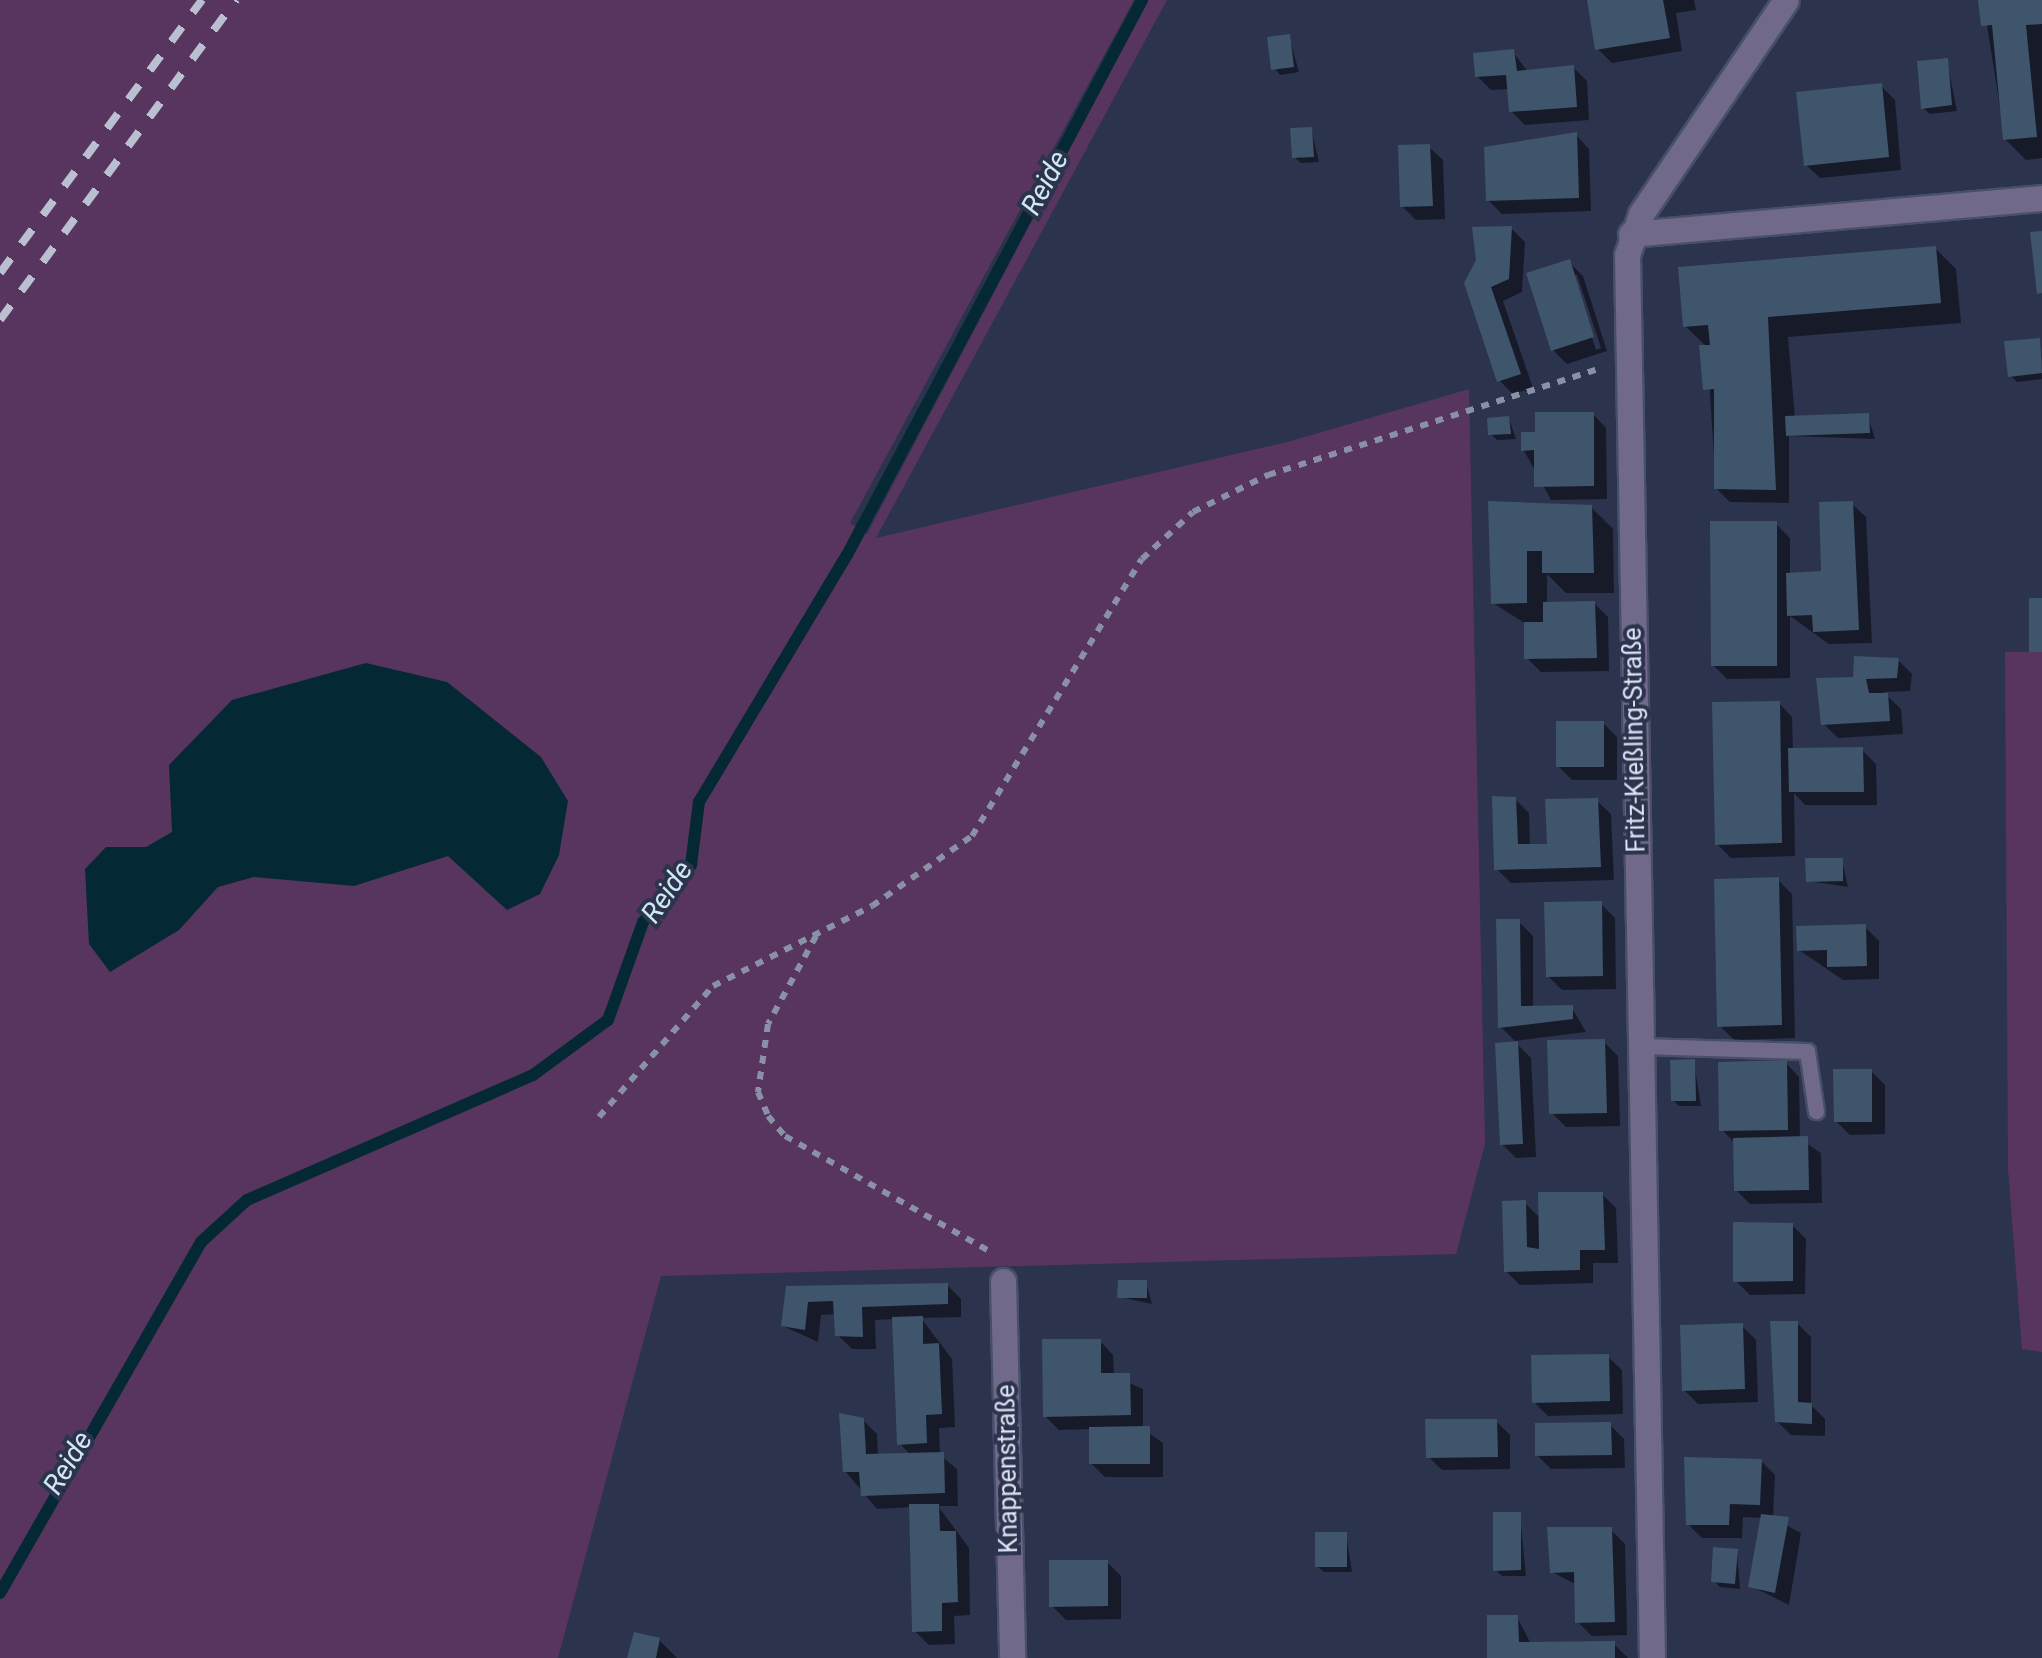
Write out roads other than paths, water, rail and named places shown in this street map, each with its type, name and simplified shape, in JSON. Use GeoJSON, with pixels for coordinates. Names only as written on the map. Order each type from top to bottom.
{"type":"FeatureCollection","features":[{"type":"Feature","properties":{"kind":"street"},"geometry":{"type":"LineString","coordinates":[[1631,234],[1786,0]]}},
{"type":"Feature","properties":{"kind":"street"},"geometry":{"type":"LineString","coordinates":[[1631,234],[2042,198]]}},
{"type":"Feature","properties":{"kind":"street","name":"Fritz-Kießling-Straße"},"geometry":{"type":"LineString","coordinates":[[1631,234],[1629,362],[1652,1658]]}},
{"type":"Feature","properties":{"kind":"street","name":"Knappenstraße"},"geometry":{"type":"LineString","coordinates":[[1004,1281],[1012,1658]]}},
{"type":"Feature","properties":{"kind":"lane"},"geometry":{"type":"LineString","coordinates":[[1641,1046],[1807,1051],[1816,1110]]}},
{"type":"Feature","properties":{"kind":"water"},"geometry":{"type":"Polygon","coordinates":[[[366,663],[447,682],[541,757],[568,801],[559,855],[540,894],[507,910],[448,856],[354,886],[254,877],[218,887],[179,930],[110,972],[89,944],[85,869],[106,847],[146,847],[172,832],[169,765],[232,700],[366,663]]]}},
{"type":"Feature","properties":{"kind":"waterway","name":"Reide"},"geometry":{"type":"LineString","coordinates":[[0,1593],[201,1242],[247,1200],[533,1075],[608,1020],[643,922],[691,865],[699,802],[847,555],[1142,0]]}},
{"type":"Feature","properties":{"kind":"railway"},"geometry":{"type":"LineString","coordinates":[[0,273],[202,0]]}},
{"type":"Feature","properties":{"kind":"railway"},"geometry":{"type":"LineString","coordinates":[[0,320],[236,0]]}}]}
